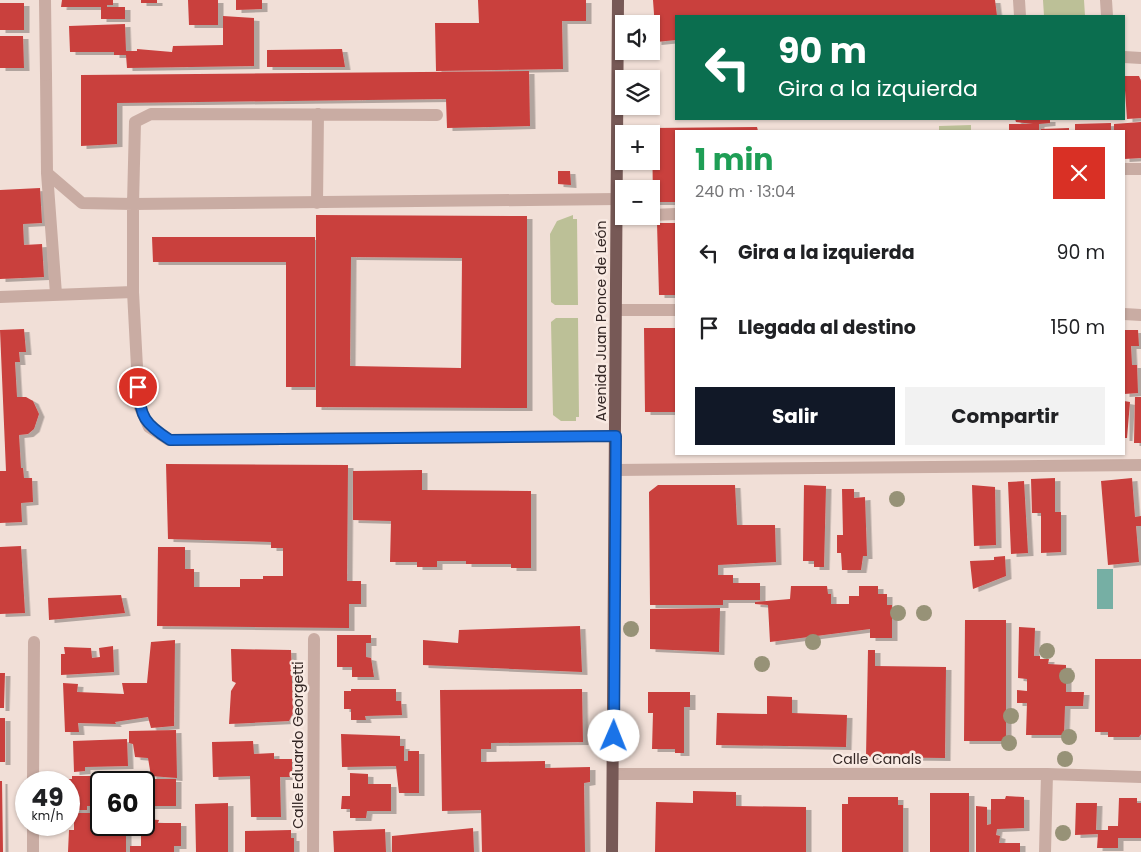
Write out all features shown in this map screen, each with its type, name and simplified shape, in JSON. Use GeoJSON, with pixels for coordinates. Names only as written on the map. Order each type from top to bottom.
{"type":"FeatureCollection","features":[{"type":"Feature","properties":{"kind":"main road","name":"Avenida Juan Ponce de León"},"geometry":{"type":"LineString","coordinates":[[617,180],[618,0]]}},
{"type":"Feature","properties":{"kind":"main road","name":"Avenida Juan Ponce de León"},"geometry":{"type":"LineString","coordinates":[[612,852],[616,310],[620,225]]}},
{"type":"Feature","properties":{"kind":"street"},"geometry":{"type":"LineString","coordinates":[[45,0],[47,173],[56,294]]}},
{"type":"Feature","properties":{"kind":"street"},"geometry":{"type":"LineString","coordinates":[[1019,0],[1020,15]]}},
{"type":"Feature","properties":{"kind":"street"},"geometry":{"type":"LineString","coordinates":[[1106,0],[1107,15]]}},
{"type":"Feature","properties":{"kind":"street"},"geometry":{"type":"LineString","coordinates":[[1125,58],[1141,58]]}},
{"type":"Feature","properties":{"kind":"street"},"geometry":{"type":"LineString","coordinates":[[437,115],[151,114],[135,122],[133,292],[139,405],[149,426],[170,440],[616,436]]}},
{"type":"Feature","properties":{"kind":"street"},"geometry":{"type":"LineString","coordinates":[[317,203],[318,114]]}},
{"type":"Feature","properties":{"kind":"street"},"geometry":{"type":"LineString","coordinates":[[1125,169],[1141,169]]}},
{"type":"Feature","properties":{"kind":"street"},"geometry":{"type":"LineString","coordinates":[[47,173],[82,203],[317,203],[615,199]]}},
{"type":"Feature","properties":{"kind":"street"},"geometry":{"type":"LineString","coordinates":[[660,215],[675,214]]}},
{"type":"Feature","properties":{"kind":"street"},"geometry":{"type":"LineString","coordinates":[[0,297],[133,292]]}},
{"type":"Feature","properties":{"kind":"street"},"geometry":{"type":"LineString","coordinates":[[616,310],[675,310]]}},
{"type":"Feature","properties":{"kind":"street"},"geometry":{"type":"LineString","coordinates":[[1125,314],[1141,315]]}},
{"type":"Feature","properties":{"kind":"street"},"geometry":{"type":"LineString","coordinates":[[616,470],[1141,465]]}},
{"type":"Feature","properties":{"kind":"street","name":"Calle Eduardo Georgetti"},"geometry":{"type":"LineString","coordinates":[[313,852],[314,638]]}},
{"type":"Feature","properties":{"kind":"street"},"geometry":{"type":"LineString","coordinates":[[33,771],[34,642]]}},
{"type":"Feature","properties":{"kind":"street","name":"Calle Canals"},"geometry":{"type":"LineString","coordinates":[[613,774],[1046,774],[1141,777]]}},
{"type":"Feature","properties":{"kind":"street"},"geometry":{"type":"LineString","coordinates":[[1045,852],[1046,774]]}},
{"type":"Feature","properties":{"kind":"street"},"geometry":{"type":"LineString","coordinates":[[33,836],[33,852]]}},
{"type":"Feature","properties":{"kind":"green space"},"geometry":{"type":"Polygon","coordinates":[[[1043,0],[1084,0],[1085,15],[1044,15],[1043,0]]]}},
{"type":"Feature","properties":{"kind":"green space"},"geometry":{"type":"Polygon","coordinates":[[[971,125],[971,130],[939,130],[939,126],[971,125]]]}},
{"type":"Feature","properties":{"kind":"green space"},"geometry":{"type":"Polygon","coordinates":[[[573,215],[573,219],[577,219],[578,305],[555,305],[551,302],[550,234],[557,221],[573,215]]]}},
{"type":"Feature","properties":{"kind":"green space"},"geometry":{"type":"Polygon","coordinates":[[[556,318],[578,318],[579,417],[576,417],[576,421],[561,421],[553,415],[551,322],[556,318]]]}},
{"type":"Feature","properties":{"kind":"water"},"geometry":{"type":"Polygon","coordinates":[[[1097,569],[1113,569],[1113,609],[1097,609],[1097,569]]]}},
{"type":"Feature","properties":{"kind":"building"},"geometry":{"type":"Polygon","coordinates":[[[62,0],[113,0],[113,5],[107,5],[107,7],[125,7],[125,19],[101,19],[101,7],[61,7],[62,0]]]}},
{"type":"Feature","properties":{"kind":"building"},"geometry":{"type":"Polygon","coordinates":[[[141,0],[157,0],[157,3],[141,3],[141,0]]]}},
{"type":"Feature","properties":{"kind":"building"},"geometry":{"type":"Polygon","coordinates":[[[188,0],[218,0],[218,25],[189,25],[188,0]]]}},
{"type":"Feature","properties":{"kind":"building"},"geometry":{"type":"Polygon","coordinates":[[[236,0],[262,0],[262,9],[236,10],[236,0]]]}},
{"type":"Feature","properties":{"kind":"building"},"geometry":{"type":"Polygon","coordinates":[[[478,0],[586,0],[586,21],[562,21],[563,69],[436,71],[435,23],[479,23],[478,0]]]}},
{"type":"Feature","properties":{"kind":"building"},"geometry":{"type":"Polygon","coordinates":[[[653,0],[995,0],[997,15],[675,15],[675,40],[660,42],[660,15],[654,15],[653,0]]]}},
{"type":"Feature","properties":{"kind":"building"},"geometry":{"type":"Polygon","coordinates":[[[0,3],[24,3],[24,30],[0,30],[0,3]]]}},
{"type":"Feature","properties":{"kind":"building"},"geometry":{"type":"Polygon","coordinates":[[[223,16],[254,18],[254,66],[127,68],[126,55],[114,55],[114,52],[70,52],[69,26],[125,24],[126,51],[137,51],[137,49],[172,52],[173,46],[223,45],[223,16]]]}},
{"type":"Feature","properties":{"kind":"building"},"geometry":{"type":"Polygon","coordinates":[[[0,36],[23,36],[24,68],[0,68],[0,36]]]}},
{"type":"Feature","properties":{"kind":"building"},"geometry":{"type":"Polygon","coordinates":[[[342,49],[345,67],[267,67],[267,50],[342,49]]]}},
{"type":"Feature","properties":{"kind":"building"},"geometry":{"type":"Polygon","coordinates":[[[529,71],[530,126],[447,128],[446,99],[117,103],[117,144],[81,146],[81,75],[529,71]]]}},
{"type":"Feature","properties":{"kind":"building"},"geometry":{"type":"Polygon","coordinates":[[[1125,76],[1139,76],[1141,81],[1141,118],[1127,119],[1125,76]]]}},
{"type":"Feature","properties":{"kind":"building"},"geometry":{"type":"Polygon","coordinates":[[[1015,120],[1050,120],[1050,123],[1039,124],[1039,130],[1009,130],[1009,124],[1033,124],[1016,122],[1015,120]]]}},
{"type":"Feature","properties":{"kind":"building"},"geometry":{"type":"Polygon","coordinates":[[[1141,122],[1141,158],[1125,159],[1125,130],[1114,130],[1114,124],[1141,122]]]}},
{"type":"Feature","properties":{"kind":"building"},"geometry":{"type":"Polygon","coordinates":[[[1111,123],[1111,130],[1075,130],[1075,124],[1111,123]]]}},
{"type":"Feature","properties":{"kind":"building"},"geometry":{"type":"Polygon","coordinates":[[[757,127],[758,130],[675,130],[675,202],[660,202],[660,180],[653,180],[653,170],[660,170],[660,128],[757,127]]]}},
{"type":"Feature","properties":{"kind":"building"},"geometry":{"type":"Polygon","coordinates":[[[1069,128],[1069,130],[1041,130],[1069,128]]]}},
{"type":"Feature","properties":{"kind":"building"},"geometry":{"type":"Polygon","coordinates":[[[558,171],[570,171],[571,185],[558,184],[558,171]]]}},
{"type":"Feature","properties":{"kind":"building"},"geometry":{"type":"Polygon","coordinates":[[[40,188],[42,223],[23,224],[24,245],[42,244],[44,277],[0,279],[0,190],[40,188]]]}},
{"type":"Feature","properties":{"kind":"building"},"geometry":{"type":"Polygon","coordinates":[[[316,215],[527,216],[527,408],[316,407],[316,215]],[[351,257],[350,366],[461,368],[462,258],[351,257]]]}},
{"type":"Feature","properties":{"kind":"building"},"geometry":{"type":"Polygon","coordinates":[[[660,223],[675,223],[675,295],[659,295],[657,225],[660,225],[660,223]]]}},
{"type":"Feature","properties":{"kind":"building"},"geometry":{"type":"Polygon","coordinates":[[[152,237],[315,237],[315,387],[286,387],[286,262],[153,262],[152,237]]]}},
{"type":"Feature","properties":{"kind":"building"},"geometry":{"type":"Polygon","coordinates":[[[644,328],[675,328],[675,412],[645,412],[644,328]]]}},
{"type":"Feature","properties":{"kind":"building"},"geometry":{"type":"Polygon","coordinates":[[[24,329],[26,352],[19,352],[20,362],[15,362],[17,397],[26,397],[33,401],[39,414],[34,429],[28,434],[19,435],[21,468],[23,468],[24,478],[32,478],[33,502],[21,503],[22,522],[0,523],[0,471],[6,471],[0,330],[24,329]]]}},
{"type":"Feature","properties":{"kind":"building"},"geometry":{"type":"Polygon","coordinates":[[[1125,330],[1138,330],[1139,346],[1131,346],[1132,365],[1137,365],[1138,393],[1125,394],[1125,330]]]}},
{"type":"Feature","properties":{"kind":"building"},"geometry":{"type":"Polygon","coordinates":[[[1135,397],[1141,397],[1141,443],[1134,443],[1135,397]]]}},
{"type":"Feature","properties":{"kind":"building"},"geometry":{"type":"Polygon","coordinates":[[[1125,401],[1130,402],[1127,438],[1125,438],[1125,401]]]}},
{"type":"Feature","properties":{"kind":"building"},"geometry":{"type":"Polygon","coordinates":[[[166,464],[348,465],[347,581],[361,581],[361,604],[349,604],[349,628],[157,626],[158,547],[185,547],[185,569],[194,569],[194,587],[240,587],[240,579],[263,579],[263,576],[283,576],[283,548],[271,548],[271,542],[168,539],[166,464]]]}},
{"type":"Feature","properties":{"kind":"building"},"geometry":{"type":"Polygon","coordinates":[[[422,470],[422,490],[531,491],[531,568],[511,568],[511,564],[466,564],[466,561],[437,561],[437,567],[417,567],[417,562],[390,562],[391,521],[353,520],[353,471],[422,470]]]}},
{"type":"Feature","properties":{"kind":"building"},"geometry":{"type":"Polygon","coordinates":[[[1055,478],[1055,512],[1061,512],[1061,552],[1041,553],[1041,513],[1032,513],[1031,479],[1055,478]]]}},
{"type":"Feature","properties":{"kind":"building"},"geometry":{"type":"Polygon","coordinates":[[[1132,478],[1135,517],[1141,516],[1141,526],[1136,526],[1139,562],[1108,565],[1101,481],[1132,478]]]}},
{"type":"Feature","properties":{"kind":"building"},"geometry":{"type":"Polygon","coordinates":[[[1024,481],[1028,553],[1011,554],[1008,482],[1024,481]]]}},
{"type":"Feature","properties":{"kind":"building"},"geometry":{"type":"Polygon","coordinates":[[[658,485],[735,485],[737,525],[775,525],[776,562],[718,565],[718,575],[733,575],[733,583],[760,583],[760,600],[723,600],[723,605],[650,605],[649,492],[658,485]]]}},
{"type":"Feature","properties":{"kind":"building"},"geometry":{"type":"Polygon","coordinates":[[[804,485],[826,486],[824,567],[814,567],[814,561],[803,561],[804,485]]]}},
{"type":"Feature","properties":{"kind":"building"},"geometry":{"type":"Polygon","coordinates":[[[972,485],[995,487],[996,545],[974,546],[972,485]]]}},
{"type":"Feature","properties":{"kind":"building"},"geometry":{"type":"Polygon","coordinates":[[[842,489],[854,489],[854,498],[865,497],[867,556],[863,556],[861,570],[842,570],[841,553],[837,553],[837,535],[843,535],[842,489]]]}},
{"type":"Feature","properties":{"kind":"building"},"geometry":{"type":"Polygon","coordinates":[[[21,546],[25,613],[0,614],[0,547],[21,546]]]}},
{"type":"Feature","properties":{"kind":"building"},"geometry":{"type":"Polygon","coordinates":[[[1005,556],[1006,576],[973,589],[970,561],[994,560],[994,557],[1005,556]]]}},
{"type":"Feature","properties":{"kind":"building"},"geometry":{"type":"Polygon","coordinates":[[[791,586],[827,586],[828,594],[831,594],[831,604],[849,604],[849,596],[859,596],[859,586],[878,586],[878,594],[887,594],[887,605],[892,605],[892,638],[870,638],[870,629],[770,642],[768,605],[755,604],[755,602],[790,599],[791,586]]]}},
{"type":"Feature","properties":{"kind":"building"},"geometry":{"type":"Polygon","coordinates":[[[121,595],[125,613],[49,620],[48,598],[121,595]]]}},
{"type":"Feature","properties":{"kind":"building"},"geometry":{"type":"Polygon","coordinates":[[[720,608],[719,652],[650,649],[650,609],[720,608]]]}},
{"type":"Feature","properties":{"kind":"building"},"geometry":{"type":"Polygon","coordinates":[[[965,620],[1006,620],[1006,741],[964,741],[965,620]]]}},
{"type":"Feature","properties":{"kind":"building"},"geometry":{"type":"Polygon","coordinates":[[[580,626],[582,672],[423,665],[423,640],[458,643],[459,630],[580,626]]]}},
{"type":"Feature","properties":{"kind":"building"},"geometry":{"type":"Polygon","coordinates":[[[1019,627],[1035,628],[1034,656],[1040,656],[1040,659],[1049,659],[1048,664],[1066,665],[1066,692],[1084,692],[1083,706],[1065,706],[1064,735],[1026,735],[1027,703],[1017,703],[1017,690],[1027,691],[1027,679],[1018,678],[1019,627]]]}},
{"type":"Feature","properties":{"kind":"building"},"geometry":{"type":"Polygon","coordinates":[[[337,635],[371,635],[371,643],[366,643],[366,657],[371,658],[374,677],[352,677],[352,667],[337,667],[337,635]]]}},
{"type":"Feature","properties":{"kind":"building"},"geometry":{"type":"Polygon","coordinates":[[[175,640],[174,726],[151,728],[148,717],[115,722],[116,724],[78,723],[79,732],[65,732],[63,683],[78,684],[77,692],[124,694],[122,683],[147,683],[151,642],[175,640]]]}},
{"type":"Feature","properties":{"kind":"building"},"geometry":{"type":"Polygon","coordinates":[[[113,646],[114,672],[61,675],[61,654],[65,654],[64,647],[91,648],[92,658],[100,657],[99,648],[113,646]]]}},
{"type":"Feature","properties":{"kind":"building"},"geometry":{"type":"Polygon","coordinates":[[[231,649],[291,650],[293,713],[289,721],[229,724],[231,691],[236,683],[232,681],[231,649]]]}},
{"type":"Feature","properties":{"kind":"building"},"geometry":{"type":"Polygon","coordinates":[[[868,650],[875,650],[875,666],[946,667],[945,758],[866,757],[868,650]]]}},
{"type":"Feature","properties":{"kind":"building"},"geometry":{"type":"Polygon","coordinates":[[[1095,659],[1141,659],[1141,734],[1139,737],[1108,737],[1108,732],[1095,732],[1095,659]]]}},
{"type":"Feature","properties":{"kind":"building"},"geometry":{"type":"Polygon","coordinates":[[[0,673],[5,673],[4,708],[0,708],[0,673]]]}},
{"type":"Feature","properties":{"kind":"building"},"geometry":{"type":"Polygon","coordinates":[[[351,689],[396,689],[396,701],[401,701],[402,715],[365,716],[366,720],[351,720],[351,709],[344,709],[344,691],[351,691],[351,689]]]}},
{"type":"Feature","properties":{"kind":"building"},"geometry":{"type":"Polygon","coordinates":[[[582,689],[583,742],[491,743],[491,749],[481,749],[481,762],[545,761],[545,768],[590,767],[590,782],[584,783],[585,852],[482,852],[481,810],[442,811],[440,690],[582,689]]]}},
{"type":"Feature","properties":{"kind":"building"},"geometry":{"type":"Polygon","coordinates":[[[648,692],[690,692],[690,707],[684,707],[684,753],[675,753],[675,749],[652,749],[653,713],[648,713],[648,692]]]}},
{"type":"Feature","properties":{"kind":"building"},"geometry":{"type":"Polygon","coordinates":[[[767,696],[792,697],[792,713],[847,715],[846,747],[716,745],[717,713],[767,714],[767,696]]]}},
{"type":"Feature","properties":{"kind":"building"},"geometry":{"type":"Polygon","coordinates":[[[0,718],[5,718],[5,762],[0,762],[0,718]]]}},
{"type":"Feature","properties":{"kind":"building"},"geometry":{"type":"Polygon","coordinates":[[[176,730],[177,778],[155,776],[155,771],[150,771],[148,758],[135,757],[133,744],[129,743],[129,731],[176,730]]]}},
{"type":"Feature","properties":{"kind":"building"},"geometry":{"type":"Polygon","coordinates":[[[341,734],[400,736],[400,746],[404,746],[404,761],[408,761],[408,751],[419,751],[419,793],[399,793],[396,766],[342,767],[341,734]]]}},
{"type":"Feature","properties":{"kind":"building"},"geometry":{"type":"Polygon","coordinates":[[[127,739],[128,766],[85,767],[85,771],[74,771],[73,741],[127,739]]]}},
{"type":"Feature","properties":{"kind":"building"},"geometry":{"type":"Polygon","coordinates":[[[253,741],[254,754],[274,753],[274,759],[292,759],[292,777],[280,777],[281,817],[251,817],[250,776],[213,777],[212,742],[253,741]]]}},
{"type":"Feature","properties":{"kind":"building"},"geometry":{"type":"Polygon","coordinates":[[[350,773],[368,774],[368,784],[391,784],[391,811],[367,811],[366,818],[350,818],[350,809],[341,809],[342,796],[350,796],[350,773]]]}},
{"type":"Feature","properties":{"kind":"building"},"geometry":{"type":"Polygon","coordinates":[[[80,776],[90,776],[90,806],[87,806],[87,810],[80,810],[80,776]]]}},
{"type":"Feature","properties":{"kind":"building"},"geometry":{"type":"Polygon","coordinates":[[[155,779],[176,779],[176,806],[155,806],[155,779]]]}},
{"type":"Feature","properties":{"kind":"building"},"geometry":{"type":"Polygon","coordinates":[[[0,781],[2,781],[3,852],[0,852],[0,781]]]}},
{"type":"Feature","properties":{"kind":"building"},"geometry":{"type":"Polygon","coordinates":[[[693,791],[736,792],[736,806],[806,807],[806,852],[655,852],[656,802],[693,803],[693,791]]]}},
{"type":"Feature","properties":{"kind":"building"},"geometry":{"type":"Polygon","coordinates":[[[930,793],[969,793],[969,852],[930,852],[930,793]]]}},
{"type":"Feature","properties":{"kind":"building"},"geometry":{"type":"Polygon","coordinates":[[[1006,796],[1024,797],[1024,828],[997,829],[996,835],[1000,836],[999,843],[1020,843],[1020,852],[976,852],[976,806],[987,807],[987,825],[991,824],[991,799],[1005,799],[1006,796]]]}},
{"type":"Feature","properties":{"kind":"building"},"geometry":{"type":"Polygon","coordinates":[[[848,797],[898,797],[898,805],[903,805],[903,852],[842,852],[842,804],[848,804],[848,797]]]}},
{"type":"Feature","properties":{"kind":"building"},"geometry":{"type":"Polygon","coordinates":[[[1119,798],[1137,798],[1137,803],[1141,803],[1141,838],[1118,838],[1118,848],[1097,848],[1098,834],[1075,835],[1076,803],[1097,803],[1096,830],[1108,830],[1108,826],[1118,826],[1119,798]]]}},
{"type":"Feature","properties":{"kind":"building"},"geometry":{"type":"Polygon","coordinates":[[[228,803],[228,852],[196,852],[195,804],[228,803]]]}},
{"type":"Feature","properties":{"kind":"building"},"geometry":{"type":"Polygon","coordinates":[[[80,813],[90,813],[90,836],[126,836],[126,852],[68,852],[69,836],[80,836],[80,813]]]}},
{"type":"Feature","properties":{"kind":"building"},"geometry":{"type":"Polygon","coordinates":[[[155,820],[159,820],[158,823],[181,823],[181,846],[174,846],[174,852],[130,852],[130,846],[141,846],[141,836],[155,836],[155,820]]]}},
{"type":"Feature","properties":{"kind":"building"},"geometry":{"type":"Polygon","coordinates":[[[473,828],[474,852],[392,852],[392,836],[473,828]]]}},
{"type":"Feature","properties":{"kind":"building"},"geometry":{"type":"Polygon","coordinates":[[[385,829],[386,852],[334,852],[333,831],[385,829]]]}},
{"type":"Feature","properties":{"kind":"building"},"geometry":{"type":"Polygon","coordinates":[[[291,830],[291,838],[294,838],[294,852],[245,852],[245,831],[291,830]]]}},
{"type":"Feature","properties":{"kind":"route"},"geometry":{"type":"LineString","coordinates":[[138,387],[139,405],[149,426],[170,440],[616,436],[614,736]]}}]}
